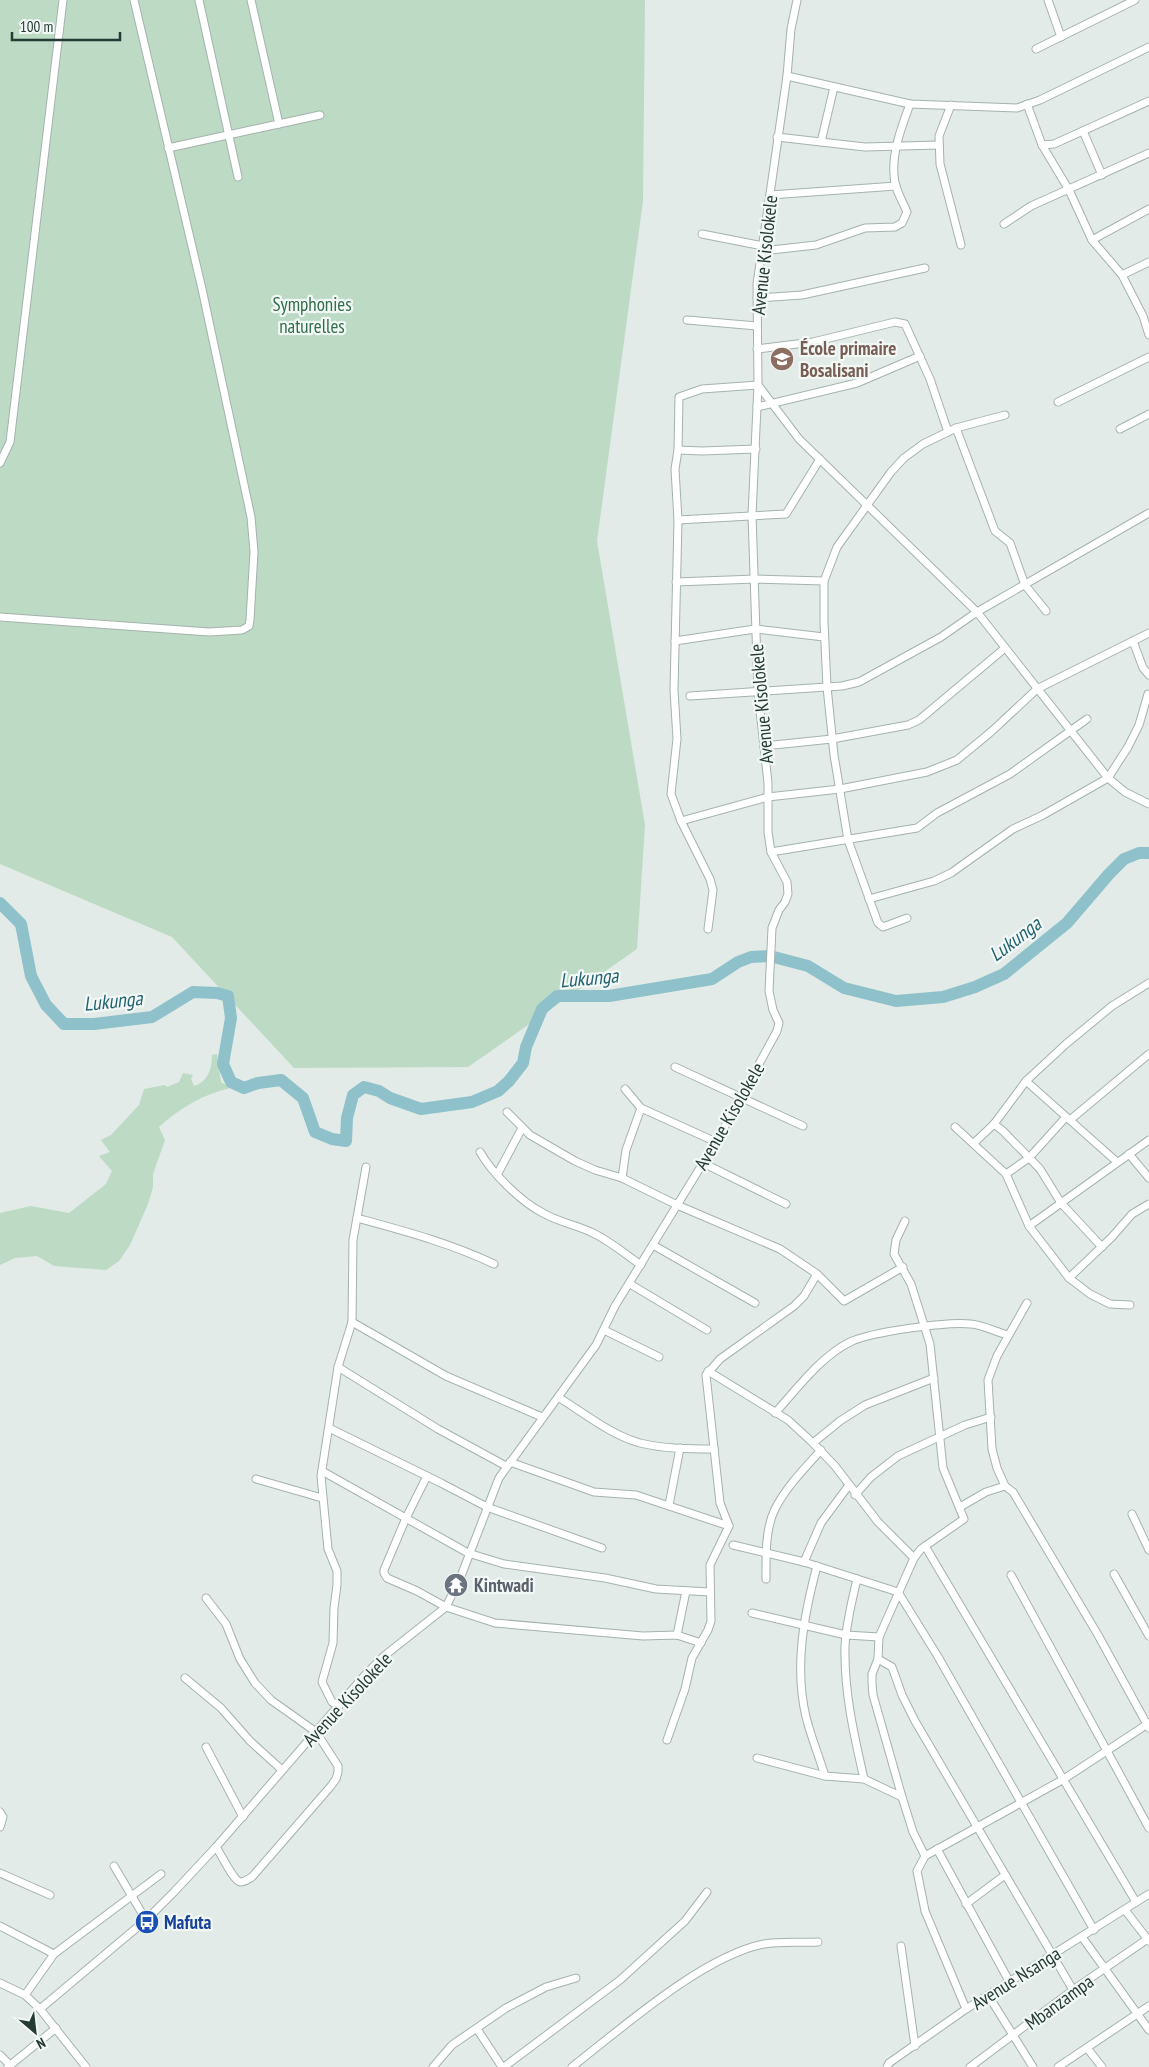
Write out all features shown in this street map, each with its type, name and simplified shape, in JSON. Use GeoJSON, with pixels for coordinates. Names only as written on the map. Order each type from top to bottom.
{"type":"FeatureCollection","features":[{"type":"Feature","properties":{"kind":"street"},"geometry":{"type":"LineString","coordinates":[[0,463],[10,442],[63,0]]}},
{"type":"Feature","properties":{"kind":"street"},"geometry":{"type":"LineString","coordinates":[[0,617],[209,632],[242,630],[248,626],[253,588],[254,552],[251,517],[202,289],[134,0]]}},
{"type":"Feature","properties":{"kind":"street"},"geometry":{"type":"LineString","coordinates":[[199,0],[238,176]]}},
{"type":"Feature","properties":{"kind":"street"},"geometry":{"type":"LineString","coordinates":[[251,0],[279,124]]}},
{"type":"Feature","properties":{"kind":"street","name":"Avenue Kisolokele"},"geometry":{"type":"LineString","coordinates":[[40,2009],[146,1920],[216,1847],[384,1656],[446,1607],[461,1576],[468,1553],[499,1478],[587,1358],[604,1330],[615,1306],[716,1142],[777,1031],[779,1023],[773,1010],[769,991],[772,928],[788,894],[787,882],[771,852],[768,832],[768,797],[758,692],[752,515],[758,385],[756,349],[757,284],[787,76],[793,20],[798,0]]}},
{"type":"Feature","properties":{"kind":"street"},"geometry":{"type":"LineString","coordinates":[[1048,0],[1060,37]]}},
{"type":"Feature","properties":{"kind":"street"},"geometry":{"type":"LineString","coordinates":[[1036,49],[1135,0]]}},
{"type":"Feature","properties":{"kind":"street"},"geometry":{"type":"LineString","coordinates":[[787,76],[910,104],[1017,108],[1040,100],[1149,47]]}},
{"type":"Feature","properties":{"kind":"street"},"geometry":{"type":"LineString","coordinates":[[820,142],[834,87]]}},
{"type":"Feature","properties":{"kind":"street"},"geometry":{"type":"LineString","coordinates":[[1042,145],[1054,144],[1149,101]]}},
{"type":"Feature","properties":{"kind":"street"},"geometry":{"type":"LineString","coordinates":[[702,234],[762,248],[816,245],[865,228],[895,227],[902,223],[907,212],[896,186],[894,175],[898,136],[910,104]]}},
{"type":"Feature","properties":{"kind":"street"},"geometry":{"type":"LineString","coordinates":[[1027,104],[1042,145],[1069,190],[1092,240],[1122,276],[1146,315],[1149,335]]}},
{"type":"Feature","properties":{"kind":"street"},"geometry":{"type":"LineString","coordinates":[[951,105],[939,136],[940,164],[961,245]]}},
{"type":"Feature","properties":{"kind":"street"},"geometry":{"type":"LineString","coordinates":[[168,148],[320,115]]}},
{"type":"Feature","properties":{"kind":"street"},"geometry":{"type":"LineString","coordinates":[[1083,131],[1102,175]]}},
{"type":"Feature","properties":{"kind":"street"},"geometry":{"type":"LineString","coordinates":[[777,137],[865,147],[939,145]]}},
{"type":"Feature","properties":{"kind":"street"},"geometry":{"type":"LineString","coordinates":[[1004,224],[1031,206],[1149,153]]}},
{"type":"Feature","properties":{"kind":"street"},"geometry":{"type":"LineString","coordinates":[[770,195],[896,186]]}},
{"type":"Feature","properties":{"kind":"street"},"geometry":{"type":"LineString","coordinates":[[1092,240],[1149,209]]}},
{"type":"Feature","properties":{"kind":"street"},"geometry":{"type":"LineString","coordinates":[[1122,276],[1149,262]]}},
{"type":"Feature","properties":{"kind":"street"},"geometry":{"type":"LineString","coordinates":[[757,298],[802,295],[925,268]]}},
{"type":"Feature","properties":{"kind":"street"},"geometry":{"type":"LineString","coordinates":[[687,320],[757,326]]}},
{"type":"Feature","properties":{"kind":"street"},"geometry":{"type":"LineString","coordinates":[[756,349],[813,342],[899,321],[905,324],[909,330],[948,432]]}},
{"type":"Feature","properties":{"kind":"street"},"geometry":{"type":"LineString","coordinates":[[757,407],[857,383],[920,356]]}},
{"type":"Feature","properties":{"kind":"street"},"geometry":{"type":"LineString","coordinates":[[1058,402],[1149,357]]}},
{"type":"Feature","properties":{"kind":"street"},"geometry":{"type":"LineString","coordinates":[[708,929],[712,885],[681,821],[671,794],[677,739],[674,690],[678,520],[674,469],[678,450],[679,397],[702,389],[734,385],[758,385],[799,439],[977,612],[1108,778],[1125,792],[1149,804]]}},
{"type":"Feature","properties":{"kind":"street"},"geometry":{"type":"LineString","coordinates":[[1120,429],[1149,414]]}},
{"type":"Feature","properties":{"kind":"street"},"geometry":{"type":"LineString","coordinates":[[907,918],[880,926],[848,840],[832,739],[827,687],[824,637],[824,581],[837,547],[891,472],[904,458],[922,444],[956,428],[1004,415]]}},
{"type":"Feature","properties":{"kind":"street"},"geometry":{"type":"LineString","coordinates":[[956,428],[995,531],[1010,543],[1025,585],[1046,611]]}},
{"type":"Feature","properties":{"kind":"street"},"geometry":{"type":"LineString","coordinates":[[678,450],[756,449]]}},
{"type":"Feature","properties":{"kind":"street"},"geometry":{"type":"LineString","coordinates":[[678,520],[786,514],[820,459]]}},
{"type":"Feature","properties":{"kind":"street"},"geometry":{"type":"LineString","coordinates":[[690,696],[842,686],[859,682],[941,638],[977,612],[1149,513]]}},
{"type":"Feature","properties":{"kind":"street"},"geometry":{"type":"LineString","coordinates":[[676,582],[755,579],[824,581]]}},
{"type":"Feature","properties":{"kind":"street"},"geometry":{"type":"LineString","coordinates":[[675,641],[755,629],[824,637]]}},
{"type":"Feature","properties":{"kind":"street"},"geometry":{"type":"LineString","coordinates":[[681,821],[768,797],[840,789],[927,772],[957,760],[1038,689],[1149,633]]}},
{"type":"Feature","properties":{"kind":"street"},"geometry":{"type":"LineString","coordinates":[[1133,640],[1143,668],[1149,675]]}},
{"type":"Feature","properties":{"kind":"street"},"geometry":{"type":"LineString","coordinates":[[764,746],[832,739],[908,725],[919,720],[1005,648]]}},
{"type":"Feature","properties":{"kind":"street"},"geometry":{"type":"LineString","coordinates":[[869,899],[934,881],[951,873],[1012,829],[1043,815],[1108,778],[1128,747],[1138,725],[1148,694]]}},
{"type":"Feature","properties":{"kind":"street"},"geometry":{"type":"LineString","coordinates":[[771,852],[917,828],[938,813],[1010,774],[1087,719]]}},
{"type":"Feature","properties":{"kind":"street"},"geometry":{"type":"LineString","coordinates":[[974,1143],[994,1124],[1026,1081],[1066,1044],[1112,1006],[1149,983]]}},
{"type":"Feature","properties":{"kind":"street"},"geometry":{"type":"LineString","coordinates":[[1006,1174],[1029,1158],[1068,1118],[1149,1054]]}},
{"type":"Feature","properties":{"kind":"street"},"geometry":{"type":"LineString","coordinates":[[675,1067],[804,1126]]}},
{"type":"Feature","properties":{"kind":"street"},"geometry":{"type":"LineString","coordinates":[[1026,1081],[1117,1162]]}},
{"type":"Feature","properties":{"kind":"street"},"geometry":{"type":"LineString","coordinates":[[625,1089],[641,1108],[716,1142]]}},
{"type":"Feature","properties":{"kind":"street"},"geometry":{"type":"LineString","coordinates":[[622,1178],[626,1150],[641,1108]]}},
{"type":"Feature","properties":{"kind":"street"},"geometry":{"type":"LineString","coordinates":[[507,1112],[522,1128],[540,1142],[580,1164],[622,1178],[677,1205],[780,1249],[817,1274],[844,1301],[903,1267]]}},
{"type":"Feature","properties":{"kind":"street"},"geometry":{"type":"LineString","coordinates":[[994,1124],[1040,1169],[1061,1203],[1102,1247]]}},
{"type":"Feature","properties":{"kind":"street"},"geometry":{"type":"LineString","coordinates":[[956,1126],[1006,1174],[1029,1226],[1069,1278],[1090,1294],[1110,1304],[1130,1305]]}},
{"type":"Feature","properties":{"kind":"street"},"geometry":{"type":"LineString","coordinates":[[497,1175],[522,1128]]}},
{"type":"Feature","properties":{"kind":"street"},"geometry":{"type":"LineString","coordinates":[[1029,1226],[1149,1140]]}},
{"type":"Feature","properties":{"kind":"street"},"geometry":{"type":"LineString","coordinates":[[480,1152],[486,1163],[497,1175],[542,1213],[593,1233],[641,1265]]}},
{"type":"Feature","properties":{"kind":"street"},"geometry":{"type":"LineString","coordinates":[[1129,1154],[1149,1178]]}},
{"type":"Feature","properties":{"kind":"street"},"geometry":{"type":"LineString","coordinates":[[703,1163],[786,1204]]}},
{"type":"Feature","properties":{"kind":"street"},"geometry":{"type":"LineString","coordinates":[[339,1706],[332,1702],[322,1682],[333,1644],[334,1608],[338,1585],[337,1571],[328,1549],[322,1498],[322,1471],[338,1367],[352,1322],[353,1240],[366,1167]]}},
{"type":"Feature","properties":{"kind":"street"},"geometry":{"type":"LineString","coordinates":[[1069,1278],[1102,1247],[1132,1214],[1149,1204]]}},
{"type":"Feature","properties":{"kind":"street"},"geometry":{"type":"LineString","coordinates":[[357,1218],[404,1230],[494,1264]]}},
{"type":"Feature","properties":{"kind":"street"},"geometry":{"type":"LineString","coordinates":[[905,1221],[894,1249],[894,1254],[911,1284],[930,1344],[943,1468],[963,1516],[962,1522],[925,1546],[914,1558],[879,1637],[878,1659],[872,1674],[873,1696],[902,1798],[913,1832],[925,1856]]}},
{"type":"Feature","properties":{"kind":"street"},"geometry":{"type":"LineString","coordinates":[[653,1245],[755,1303]]}},
{"type":"Feature","properties":{"kind":"street"},"geometry":{"type":"LineString","coordinates":[[668,1740],[685,1688],[692,1658],[711,1621],[710,1565],[729,1526],[720,1503],[705,1380],[708,1371],[720,1359],[794,1306],[804,1296],[817,1274]]}},
{"type":"Feature","properties":{"kind":"street"},"geometry":{"type":"LineString","coordinates":[[630,1284],[707,1330]]}},
{"type":"Feature","properties":{"kind":"street"},"geometry":{"type":"LineString","coordinates":[[966,2009],[925,1911],[917,1871],[925,1856],[1064,1779],[1148,1725],[1089,1619],[1013,1492],[1006,1486],[997,1468],[992,1449],[988,1387],[989,1373],[1027,1303]]}},
{"type":"Feature","properties":{"kind":"street"},"geometry":{"type":"LineString","coordinates":[[352,1322],[446,1376],[542,1417]]}},
{"type":"Feature","properties":{"kind":"street"},"geometry":{"type":"LineString","coordinates":[[775,1413],[820,1366],[850,1342],[892,1331],[972,1324],[1008,1335]]}},
{"type":"Feature","properties":{"kind":"street"},"geometry":{"type":"LineString","coordinates":[[604,1330],[659,1357]]}},
{"type":"Feature","properties":{"kind":"street"},"geometry":{"type":"LineString","coordinates":[[338,1367],[438,1429],[508,1464],[594,1492],[636,1495],[729,1526]]}},
{"type":"Feature","properties":{"kind":"street"},"geometry":{"type":"LineString","coordinates":[[708,1371],[788,1420],[821,1450],[855,1495],[914,1558]]}},
{"type":"Feature","properties":{"kind":"street"},"geometry":{"type":"LineString","coordinates":[[813,1443],[840,1421],[865,1405],[934,1378]]}},
{"type":"Feature","properties":{"kind":"street"},"geometry":{"type":"LineString","coordinates":[[558,1397],[630,1439],[649,1445],[714,1449]]}},
{"type":"Feature","properties":{"kind":"street"},"geometry":{"type":"LineString","coordinates":[[855,1495],[871,1476],[898,1456],[965,1425],[991,1417]]}},
{"type":"Feature","properties":{"kind":"street"},"geometry":{"type":"LineString","coordinates":[[329,1428],[487,1507],[602,1548]]}},
{"type":"Feature","properties":{"kind":"street"},"geometry":{"type":"LineString","coordinates":[[669,1505],[680,1448]]}},
{"type":"Feature","properties":{"kind":"street"},"geometry":{"type":"LineString","coordinates":[[766,1579],[766,1552],[774,1510],[821,1450]]}},
{"type":"Feature","properties":{"kind":"street"},"geometry":{"type":"LineString","coordinates":[[322,1471],[468,1553],[522,1568],[605,1578],[656,1589],[710,1592]]}},
{"type":"Feature","properties":{"kind":"street"},"geometry":{"type":"LineString","coordinates":[[427,1476],[406,1518],[384,1570],[384,1576],[446,1607],[495,1623],[643,1636],[677,1635],[701,1643]]}},
{"type":"Feature","properties":{"kind":"street"},"geometry":{"type":"LineString","coordinates":[[256,1479],[322,1498]]}},
{"type":"Feature","properties":{"kind":"street"},"geometry":{"type":"LineString","coordinates":[[804,1562],[821,1523],[849,1485]]}},
{"type":"Feature","properties":{"kind":"street"},"geometry":{"type":"LineString","coordinates":[[960,1507],[986,1492],[1006,1486]]}},
{"type":"Feature","properties":{"kind":"street"},"geometry":{"type":"LineString","coordinates":[[1132,1514],[1149,1550]]}},
{"type":"Feature","properties":{"kind":"street"},"geometry":{"type":"LineString","coordinates":[[733,1545],[804,1562],[898,1592],[1094,1930]]}},
{"type":"Feature","properties":{"kind":"street"},"geometry":{"type":"LineString","coordinates":[[925,1546],[1136,1902]]}},
{"type":"Feature","properties":{"kind":"street"},"geometry":{"type":"LineString","coordinates":[[817,1566],[803,1626],[800,1652],[806,1716],[825,1776]]}},
{"type":"Feature","properties":{"kind":"street"},"geometry":{"type":"LineString","coordinates":[[1114,1574],[1149,1636]]}},
{"type":"Feature","properties":{"kind":"street"},"geometry":{"type":"LineString","coordinates":[[1011,1575],[1149,1828]]}},
{"type":"Feature","properties":{"kind":"street"},"geometry":{"type":"LineString","coordinates":[[857,1578],[846,1635],[846,1690],[864,1780]]}},
{"type":"Feature","properties":{"kind":"street"},"geometry":{"type":"LineString","coordinates":[[677,1635],[686,1591]]}},
{"type":"Feature","properties":{"kind":"street"},"geometry":{"type":"LineString","coordinates":[[206,1598],[226,1624],[240,1659],[255,1684],[271,1700],[316,1732],[338,1766],[336,1779],[252,1877],[246,1881],[240,1882],[234,1878],[216,1847]]}},
{"type":"Feature","properties":{"kind":"street"},"geometry":{"type":"LineString","coordinates":[[752,1613],[846,1635],[879,1637]]}},
{"type":"Feature","properties":{"kind":"street"},"geometry":{"type":"LineString","coordinates":[[878,1659],[892,1667],[902,1695],[915,1722],[1073,1990]]}},
{"type":"Feature","properties":{"kind":"street"},"geometry":{"type":"LineString","coordinates":[[185,1678],[221,1708],[250,1741],[282,1770]]}},
{"type":"Feature","properties":{"kind":"street"},"geometry":{"type":"LineString","coordinates":[[206,1746],[243,1817]]}},
{"type":"Feature","properties":{"kind":"street"},"geometry":{"type":"LineString","coordinates":[[757,1758],[825,1776],[864,1780],[902,1798]]}},
{"type":"Feature","properties":{"kind":"street"},"geometry":{"type":"LineString","coordinates":[[0,1812],[3,1817],[0,1827]]}},
{"type":"Feature","properties":{"kind":"street"},"geometry":{"type":"LineString","coordinates":[[938,1849],[1009,1982]]}},
{"type":"Feature","properties":{"kind":"street"},"geometry":{"type":"LineString","coordinates":[[114,1866],[146,1920]]}},
{"type":"Feature","properties":{"kind":"street"},"geometry":{"type":"LineString","coordinates":[[0,1873],[50,1895]]}},
{"type":"Feature","properties":{"kind":"street"},"geometry":{"type":"LineString","coordinates":[[25,1995],[54,1954],[161,1874]]}},
{"type":"Feature","properties":{"kind":"street"},"geometry":{"type":"LineString","coordinates":[[966,1904],[1006,1875]]}},
{"type":"Feature","properties":{"kind":"street"},"geometry":{"type":"LineString","coordinates":[[477,2029],[503,2067],[620,1980],[685,1921],[708,1892]]}},
{"type":"Feature","properties":{"kind":"street","name":"Avenue Nsanga"},"geometry":{"type":"LineString","coordinates":[[887,2067],[889,2063],[966,2009],[1149,1894]]}},
{"type":"Feature","properties":{"kind":"street"},"geometry":{"type":"LineString","coordinates":[[1125,1910],[1149,1940]]}},
{"type":"Feature","properties":{"kind":"street"},"geometry":{"type":"LineString","coordinates":[[0,1926],[54,1954]]}},
{"type":"Feature","properties":{"kind":"street"},"geometry":{"type":"LineString","coordinates":[[1082,1937],[1149,2030]]}},
{"type":"Feature","properties":{"kind":"street","name":"Mbanzampa"},"geometry":{"type":"LineString","coordinates":[[970,2067],[1073,1990],[1149,1940]]}},
{"type":"Feature","properties":{"kind":"street"},"geometry":{"type":"LineString","coordinates":[[572,2067],[663,1998],[723,1959],[765,1944],[818,1942]]}},
{"type":"Feature","properties":{"kind":"street"},"geometry":{"type":"LineString","coordinates":[[901,1946],[915,2046]]}},
{"type":"Feature","properties":{"kind":"street"},"geometry":{"type":"LineString","coordinates":[[433,2067],[452,2045],[532,1994],[576,1978]]}},
{"type":"Feature","properties":{"kind":"street"},"geometry":{"type":"LineString","coordinates":[[0,1983],[25,1995],[40,2009],[83,2066]]}},
{"type":"Feature","properties":{"kind":"street"},"geometry":{"type":"LineString","coordinates":[[988,1995],[1033,2067]]}},
{"type":"Feature","properties":{"kind":"street"},"geometry":{"type":"LineString","coordinates":[[1058,2067],[1149,2006]]}},
{"type":"Feature","properties":{"kind":"street"},"geometry":{"type":"LineString","coordinates":[[0,2055],[9,2066],[56,2028]]}},
{"type":"Feature","properties":{"kind":"street"},"geometry":{"type":"LineString","coordinates":[[1087,2048],[1102,2067]]}},
{"type":"Feature","properties":{"kind":"green space","name":"Symphonies naturelles"},"geometry":{"type":"Polygon","coordinates":[[[0,0],[645,0],[643,201],[597,541],[645,825],[637,949],[468,1067],[294,1068],[172,937],[0,864],[0,0]]]}},
{"type":"Feature","properties":{"kind":"green space"},"geometry":{"type":"Polygon","coordinates":[[[217,1054],[221,1082],[231,1088],[211,1094],[192,1103],[159,1127],[165,1140],[153,1174],[153,1187],[148,1204],[130,1245],[119,1261],[106,1270],[54,1266],[37,1256],[15,1258],[0,1265],[0,1213],[31,1206],[69,1213],[106,1184],[112,1171],[99,1156],[110,1152],[101,1140],[111,1135],[139,1105],[144,1089],[165,1085],[167,1087],[179,1082],[183,1073],[193,1075],[191,1079],[194,1086],[199,1084],[208,1074],[212,1055],[217,1054]]]}},
{"type":"Feature","properties":{"kind":"waterway","name":"Lukunga"},"geometry":{"type":"LineString","coordinates":[[0,903],[21,924],[31,976],[46,1005],[64,1024],[94,1024],[152,1017],[193,992],[217,993],[228,996],[231,1018],[223,1064],[231,1082],[244,1088],[258,1083],[281,1080],[303,1098],[315,1132],[332,1139],[346,1141],[347,1118],[353,1095],[364,1087],[379,1091],[390,1098],[421,1109],[472,1102],[498,1091],[509,1081],[523,1063],[526,1047],[542,1009],[557,996],[609,996],[712,979],[738,962],[751,957],[770,956],[808,966],[844,988],[896,1001],[943,997],[975,987],[1004,974],[1067,923],[1124,859],[1139,853],[1149,853]]}},
{"type":"Feature","properties":{"kind":"place","name":"École primaire Bosalisani"},"geometry":{"type":"Point","coordinates":[782,359]}},
{"type":"Feature","properties":{"kind":"place","name":"Kintwadi"},"geometry":{"type":"Point","coordinates":[456,1585]}},
{"type":"Feature","properties":{"kind":"place","name":"Mafuta"},"geometry":{"type":"Point","coordinates":[147,1922]}}]}
